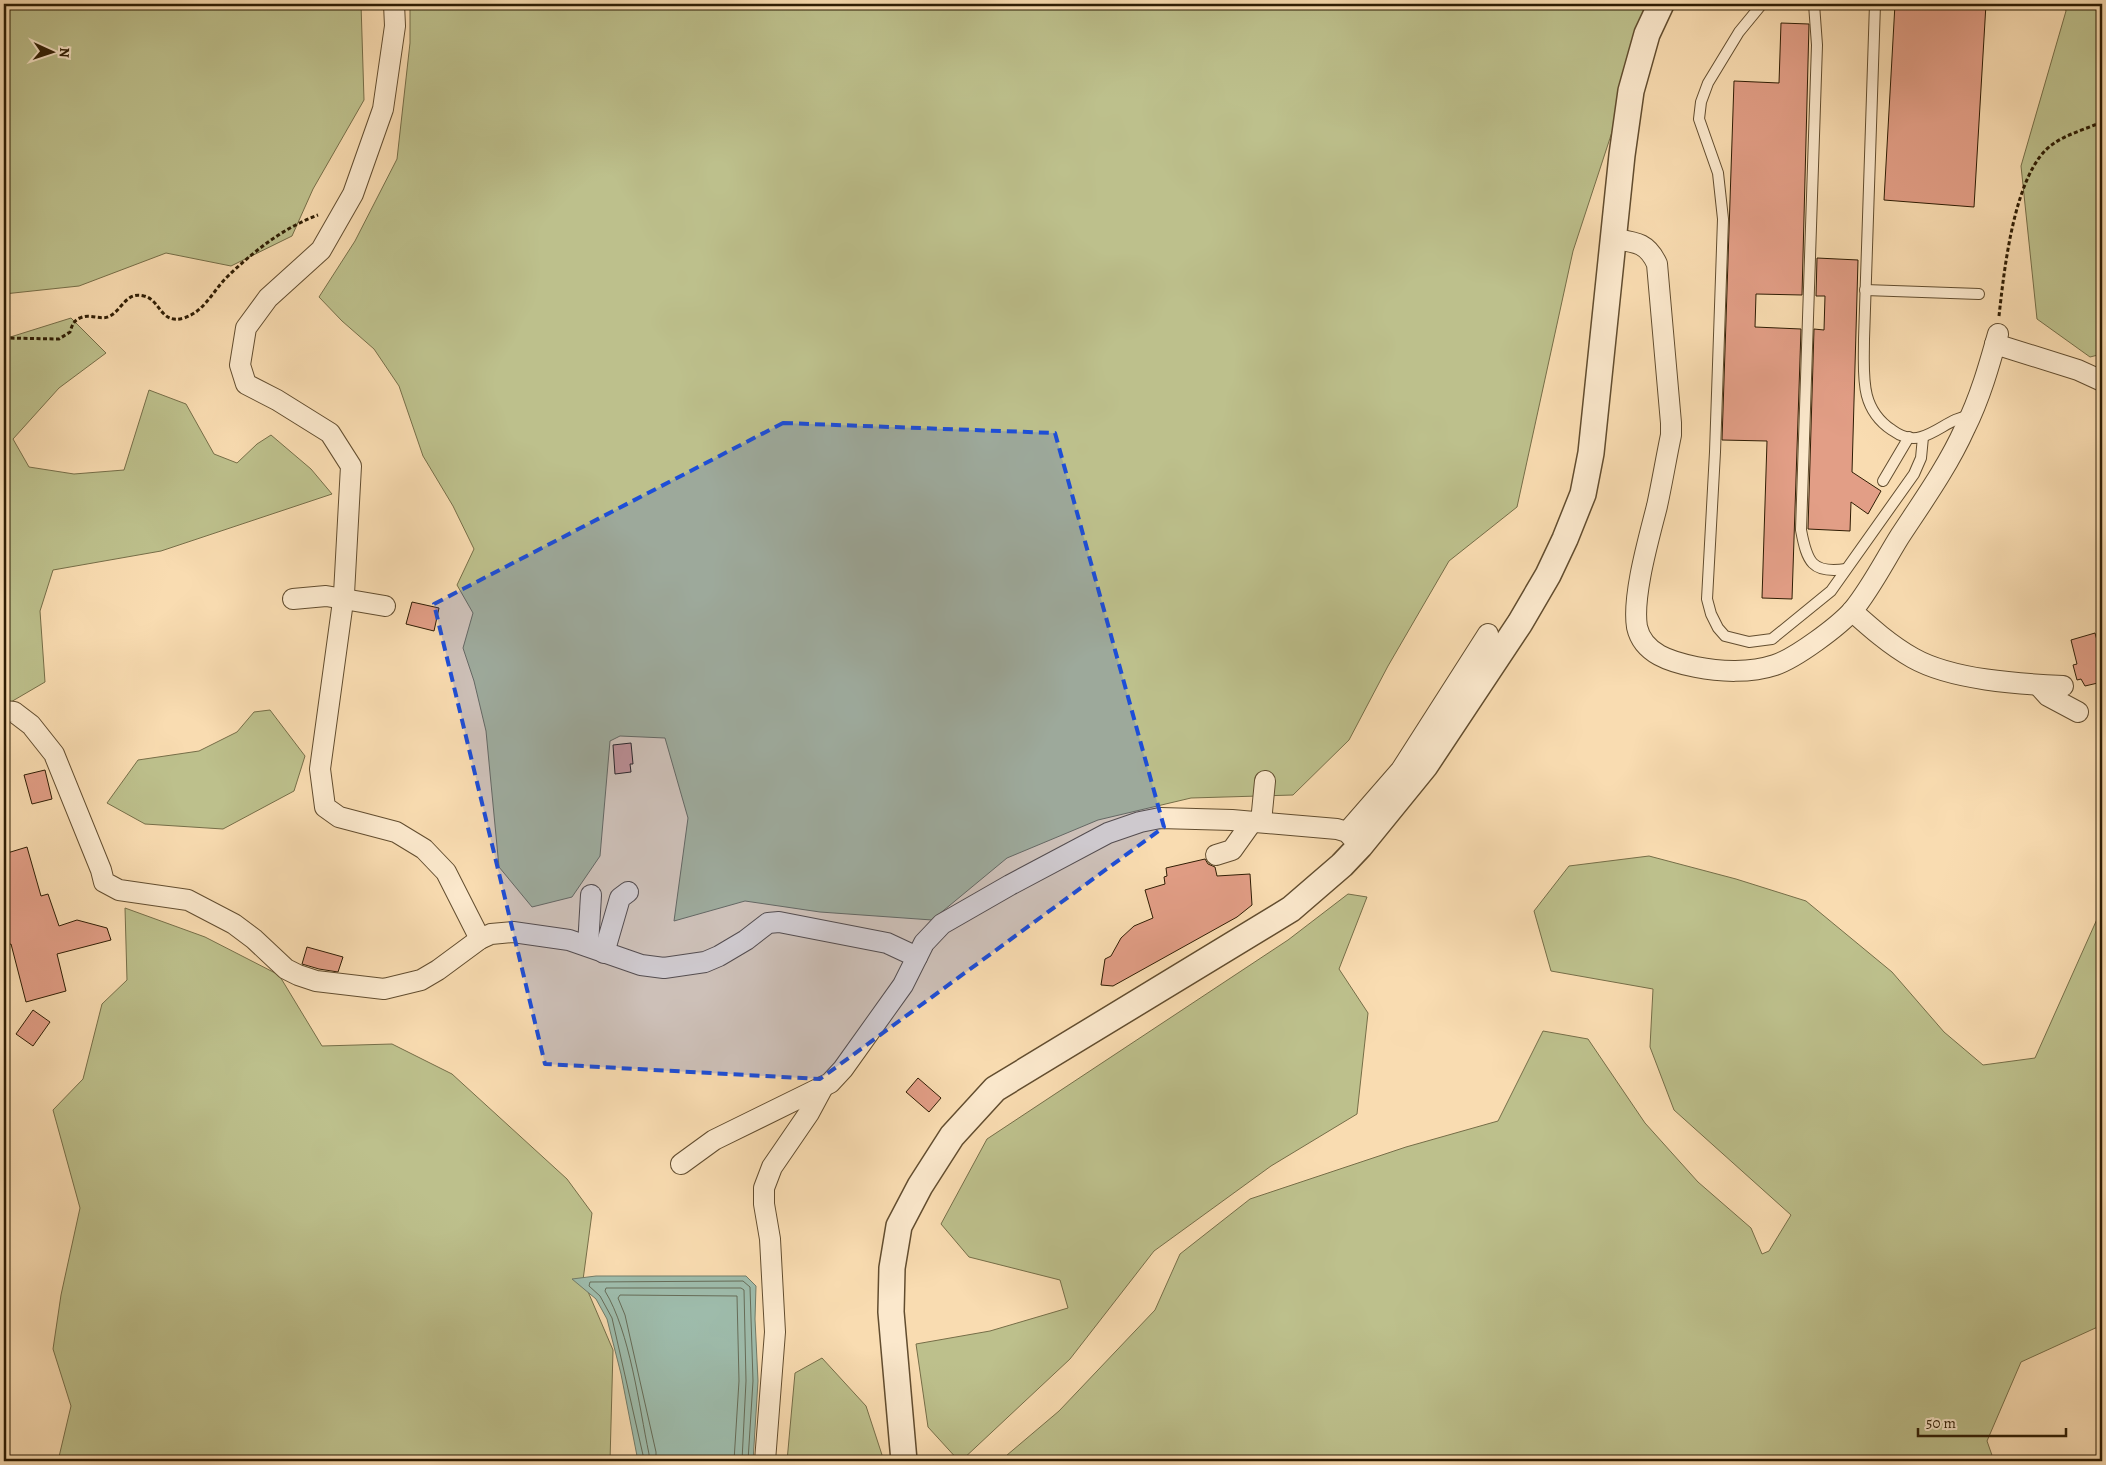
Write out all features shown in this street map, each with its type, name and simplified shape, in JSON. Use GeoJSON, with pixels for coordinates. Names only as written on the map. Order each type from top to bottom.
{"type":"FeatureCollection","features":[{"type":"Feature","properties":{"kind":"street"},"geometry":{"type":"LineString","coordinates":[[394,4],[396,26],[383,109],[352,194],[321,250],[268,298],[246,328],[240,365],[246,384],[277,400],[330,433],[351,466],[344,598],[320,769],[325,807],[339,817],[396,832],[424,849],[446,872],[480,939]]}},
{"type":"Feature","properties":{"kind":"street"},"geometry":{"type":"LineString","coordinates":[[1354,839],[1425,766],[1520,623],[1548,575],[1583,494],[1591,454],[1622,155],[1631,91],[1647,34],[1661,4]]}},
{"type":"Feature","properties":{"kind":"street"},"geometry":{"type":"LineString","coordinates":[[1613,239],[1634,242],[1646,247],[1657,264],[1671,423],[1671,435],[1646,548],[1637,603],[1637,625],[1641,640],[1647,648],[1684,665],[1709,670],[1750,669],[1776,665],[1828,631],[1852,611],[1867,591],[1943,468],[1970,416],[1985,380],[1996,339],[2102,381]]}},
{"type":"Feature","properties":{"kind":"street"},"geometry":{"type":"LineString","coordinates":[[293,599],[326,596],[386,606]]}},
{"type":"Feature","properties":{"kind":"street"},"geometry":{"type":"LineString","coordinates":[[1852,611],[1879,635],[1914,658],[1944,670],[2013,684],[2063,686]]}},
{"type":"Feature","properties":{"kind":"street"},"geometry":{"type":"LineString","coordinates":[[904,1461],[893,1348],[891,1312],[892,1268],[899,1226],[920,1186],[952,1136],[995,1089],[1291,909],[1342,865],[1354,839],[1401,770],[1488,634]]}},
{"type":"Feature","properties":{"kind":"street"},"geometry":{"type":"LineString","coordinates":[[2038,685],[2048,696],[2078,712]]}},
{"type":"Feature","properties":{"kind":"street"},"geometry":{"type":"LineString","coordinates":[[4,711],[14,712],[31,725],[54,754],[101,870],[104,882],[119,890],[188,900],[234,924],[254,939],[286,969],[316,981],[384,988],[399,986],[421,980],[480,939],[491,934],[513,932],[569,940],[642,965],[664,968],[693,965],[719,956],[746,940],[768,923],[778,922],[887,943],[917,957]]}},
{"type":"Feature","properties":{"kind":"street"},"geometry":{"type":"LineString","coordinates":[[1216,855],[1232,850],[1256,822],[1265,781]]}},
{"type":"Feature","properties":{"kind":"street"},"geometry":{"type":"LineString","coordinates":[[681,1164],[714,1140],[830,1083],[843,1069],[904,985],[924,944],[942,924],[1010,885],[1108,833],[1140,822],[1160,818],[1256,822],[1325,828],[1354,839]]}},
{"type":"Feature","properties":{"kind":"street"},"geometry":{"type":"LineString","coordinates":[[596,949],[620,898],[628,892]]}},
{"type":"Feature","properties":{"kind":"street"},"geometry":{"type":"LineString","coordinates":[[591,895],[596,949]]}},
{"type":"Feature","properties":{"kind":"street"},"geometry":{"type":"LineString","coordinates":[[765,1461],[775,1332],[770,1239],[764,1204],[764,1188],[772,1167],[809,1113],[823,1088]]}},
{"type":"Feature","properties":{"kind":"lane"},"geometry":{"type":"LineString","coordinates":[[1762,4],[1739,32],[1708,83],[1701,102],[1699,119],[1718,173],[1723,219],[1715,452],[1707,599],[1711,614],[1718,628],[1725,636],[1749,642],[1772,639],[1831,591],[1914,474],[1921,458],[1923,437]]}},
{"type":"Feature","properties":{"kind":"lane"},"geometry":{"type":"LineString","coordinates":[[1814,4],[1817,55],[1800,530],[1803,544],[1814,564],[1822,570],[1846,570]]}},
{"type":"Feature","properties":{"kind":"lane"},"geometry":{"type":"LineString","coordinates":[[1875,4],[1865,290],[1864,373],[1867,396],[1873,413],[1885,425],[1901,436],[1923,437],[1939,431],[1960,417],[1970,416]]}},
{"type":"Feature","properties":{"kind":"lane"},"geometry":{"type":"LineString","coordinates":[[1865,290],[1979,294]]}},
{"type":"Feature","properties":{"kind":"lane"},"geometry":{"type":"LineString","coordinates":[[1883,481],[1909,437]]}},
{"type":"Feature","properties":{"kind":"path"},"geometry":{"type":"LineString","coordinates":[[1996,339],[2005,265],[2028,177],[2039,157],[2052,144],[2102,122]]}},
{"type":"Feature","properties":{"kind":"path"},"geometry":{"type":"LineString","coordinates":[[4,338],[59,339],[70,332],[72,324],[79,318],[84,316],[105,318],[118,310],[120,304],[134,296],[143,296],[151,299],[163,316],[169,318],[179,319],[197,313],[225,279],[254,252],[292,225],[320,215]]}},
{"type":"Feature","properties":{"kind":"highlighted area"},"geometry":{"type":"Polygon","coordinates":[[[783,423],[1055,433],[1164,827],[820,1079],[545,1064],[434,604],[783,423]]]}},
{"type":"Feature","properties":{"kind":"green space"},"geometry":{"type":"Polygon","coordinates":[[[4,4],[361,4],[364,100],[313,189],[292,236],[231,266],[166,253],[79,286],[4,294],[4,4]]]}},
{"type":"Feature","properties":{"kind":"green space"},"geometry":{"type":"Polygon","coordinates":[[[410,4],[1654,4],[1573,251],[1517,507],[1449,561],[1388,666],[1349,740],[1293,795],[1191,798],[1098,820],[1007,858],[932,920],[820,912],[745,901],[674,921],[688,818],[665,738],[620,736],[610,741],[600,856],[572,897],[532,907],[499,867],[486,731],[474,681],[463,648],[473,613],[457,585],[474,549],[453,506],[423,456],[399,386],[374,349],[342,321],[319,297],[355,241],[397,159],[410,43],[410,4]]]}},
{"type":"Feature","properties":{"kind":"green space"},"geometry":{"type":"Polygon","coordinates":[[[2064,4],[2102,4],[2102,354],[2090,357],[2037,319],[2021,166],[2066,11],[2064,4]]]}},
{"type":"Feature","properties":{"kind":"green space"},"geometry":{"type":"Polygon","coordinates":[[[71,318],[106,353],[59,388],[13,439],[29,467],[74,474],[124,470],[149,390],[186,404],[214,454],[237,463],[257,444],[271,435],[311,469],[332,494],[161,551],[53,570],[40,611],[45,682],[4,706],[4,339],[71,318]]]}},
{"type":"Feature","properties":{"kind":"green space"},"geometry":{"type":"Polygon","coordinates":[[[270,710],[305,756],[294,791],[223,829],[145,824],[107,803],[138,760],[199,751],[237,732],[254,712],[270,710]]]}},
{"type":"Feature","properties":{"kind":"green space"},"geometry":{"type":"Polygon","coordinates":[[[1649,856],[1736,879],[1806,901],[1892,972],[1944,1032],[1983,1065],[2035,1058],[2102,908],[2102,1325],[2021,1362],[1987,1441],[1994,1461],[1000,1461],[1059,1411],[1155,1310],[1180,1254],[1250,1199],[1406,1147],[1498,1121],[1543,1031],[1588,1039],[1645,1123],[1698,1182],[1751,1228],[1762,1254],[1769,1251],[1791,1215],[1674,1110],[1650,1047],[1653,989],[1551,971],[1534,911],[1569,866],[1649,856]]]}},
{"type":"Feature","properties":{"kind":"green space"},"geometry":{"type":"Polygon","coordinates":[[[1348,894],[1367,897],[1339,969],[1368,1013],[1357,1114],[1271,1166],[1154,1251],[1070,1359],[959,1461],[928,1427],[916,1344],[990,1331],[1068,1308],[1060,1280],[969,1257],[941,1224],[987,1139],[1288,940],[1348,894]]]}},
{"type":"Feature","properties":{"kind":"green space"},"geometry":{"type":"Polygon","coordinates":[[[125,908],[205,937],[279,975],[322,1046],[392,1044],[452,1074],[567,1179],[592,1213],[583,1280],[613,1350],[610,1461],[58,1461],[71,1406],[53,1349],[61,1295],[80,1208],[53,1110],[83,1079],[102,1004],[127,980],[125,908]]]}},
{"type":"Feature","properties":{"kind":"green space"},"geometry":{"type":"Polygon","coordinates":[[[822,1358],[866,1406],[884,1461],[787,1461],[795,1373],[822,1358]]]}},
{"type":"Feature","properties":{"kind":"water"},"geometry":{"type":"Polygon","coordinates":[[[596,1276],[746,1276],[756,1286],[755,1319],[758,1381],[753,1461],[638,1461],[621,1374],[607,1319],[596,1299],[572,1279],[596,1276]]]}},
{"type":"Feature","properties":{"kind":"building"},"geometry":{"type":"Polygon","coordinates":[[[1895,4],[1986,4],[1974,207],[1884,200],[1895,4]]]}},
{"type":"Feature","properties":{"kind":"building"},"geometry":{"type":"Polygon","coordinates":[[[1781,23],[1809,24],[1802,295],[1756,294],[1755,327],[1801,329],[1792,599],[1762,598],[1767,441],[1722,440],[1734,81],[1779,83],[1781,23]]]}},
{"type":"Feature","properties":{"kind":"building"},"geometry":{"type":"Polygon","coordinates":[[[1817,258],[1858,260],[1852,472],[1881,491],[1868,514],[1851,502],[1850,531],[1808,529],[1814,329],[1824,330],[1825,296],[1816,296],[1817,258]]]}},
{"type":"Feature","properties":{"kind":"building"},"geometry":{"type":"Polygon","coordinates":[[[412,602],[439,608],[434,631],[406,624],[412,602]]]}},
{"type":"Feature","properties":{"kind":"building"},"geometry":{"type":"Polygon","coordinates":[[[2095,633],[2098,644],[2102,643],[2102,682],[2085,686],[2081,679],[2077,680],[2073,665],[2077,664],[2071,640],[2095,633]]]}},
{"type":"Feature","properties":{"kind":"building"},"geometry":{"type":"Polygon","coordinates":[[[631,743],[633,764],[630,764],[631,772],[615,774],[613,745],[631,743]]]}},
{"type":"Feature","properties":{"kind":"building"},"geometry":{"type":"Polygon","coordinates":[[[45,770],[52,799],[32,804],[24,775],[45,770]]]}},
{"type":"Feature","properties":{"kind":"building"},"geometry":{"type":"Polygon","coordinates":[[[27,847],[41,896],[48,894],[59,926],[77,920],[107,928],[111,940],[57,954],[66,991],[26,1002],[11,944],[4,946],[4,854],[27,847]]]}},
{"type":"Feature","properties":{"kind":"building"},"geometry":{"type":"Polygon","coordinates":[[[1205,859],[1208,864],[1215,867],[1217,876],[1250,874],[1252,905],[1237,917],[1113,986],[1101,985],[1105,959],[1111,956],[1121,938],[1134,926],[1153,918],[1145,890],[1165,884],[1166,868],[1205,859]]]}},
{"type":"Feature","properties":{"kind":"building"},"geometry":{"type":"Polygon","coordinates":[[[307,947],[343,957],[338,972],[302,964],[307,947]]]}},
{"type":"Feature","properties":{"kind":"building"},"geometry":{"type":"Polygon","coordinates":[[[33,1010],[50,1022],[33,1046],[16,1034],[33,1010]]]}},
{"type":"Feature","properties":{"kind":"building"},"geometry":{"type":"Polygon","coordinates":[[[918,1078],[941,1098],[929,1112],[906,1092],[918,1078]]]}}]}
